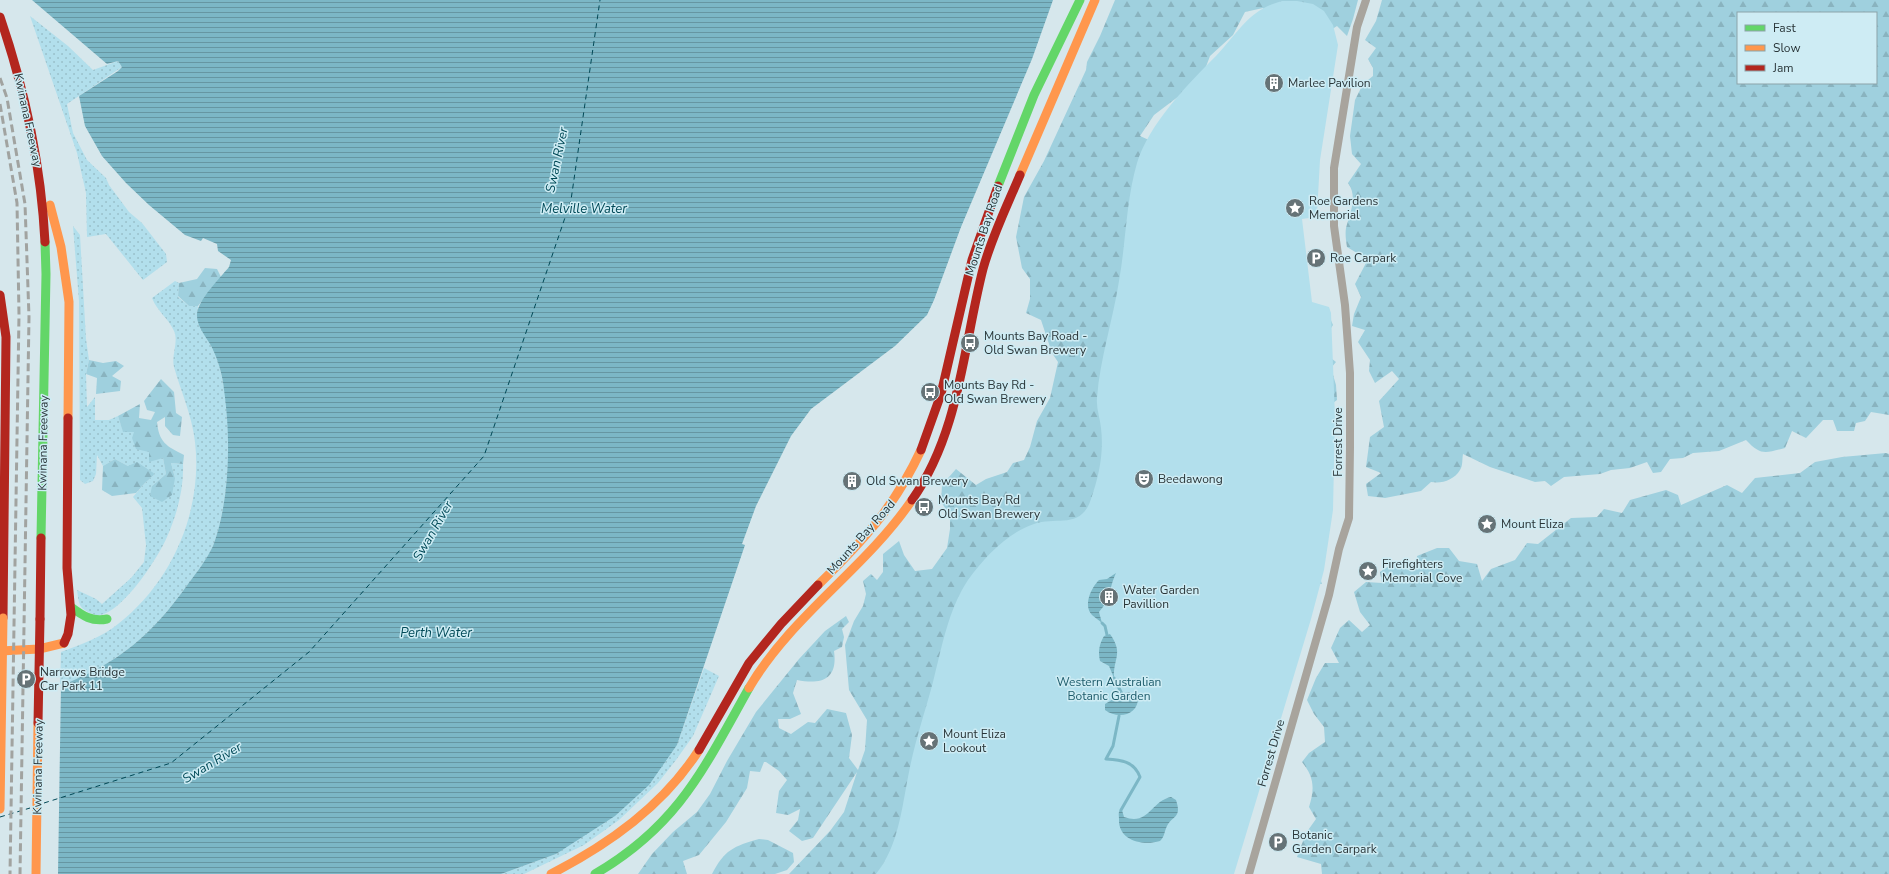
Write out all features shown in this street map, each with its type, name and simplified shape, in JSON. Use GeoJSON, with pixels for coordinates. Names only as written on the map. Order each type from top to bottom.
{"type":"FeatureCollection","features":[{"type":"Feature","properties":{"kind":"main road","name":"Mounts Bay Road"},"geometry":{"type":"LineString","coordinates":[[551,874],[568,866],[620,834],[647,811],[670,787],[692,760],[707,738],[738,679],[755,654],[792,610],[863,539],[883,517],[897,498],[916,463],[929,430],[953,343],[970,267],[1009,156],[1035,93],[1080,0]]}},
{"type":"Feature","properties":{"kind":"main road","name":"Mounts Bay Road"},"geometry":{"type":"LineString","coordinates":[[595,874],[627,854],[669,816],[712,757],[744,696],[775,647],[817,601],[866,556],[897,521],[922,486],[935,462],[952,412],[988,252],[1076,40],[1095,0]]}},
{"type":"Feature","properties":{"kind":"main road","name":"Kwinana Freeway"},"geometry":{"type":"LineString","coordinates":[[0,17],[22,86],[37,158],[45,226],[46,274],[36,874]]}},
{"type":"Feature","properties":{"kind":"main road"},"geometry":{"type":"LineString","coordinates":[[0,651],[39,649],[64,643],[70,630],[71,607],[67,568],[69,302],[57,229],[37,158]]}},
{"type":"Feature","properties":{"kind":"main road"},"geometry":{"type":"LineString","coordinates":[[0,295],[6,337],[0,808]]}},
{"type":"Feature","properties":{"kind":"main road"},"geometry":{"type":"LineString","coordinates":[[71,607],[90,620],[98,621],[107,619]]}},
{"type":"Feature","properties":{"kind":"street","name":"Forrest Drive"},"geometry":{"type":"LineString","coordinates":[[1249,874],[1329,595],[1339,549],[1349,518],[1350,373],[1345,305],[1334,226],[1333,200],[1336,152],[1346,90],[1357,27],[1366,0]]}},
{"type":"Feature","properties":{"kind":"green space","name":"Western Australian Botanic Garden"},"geometry":{"type":"Polygon","coordinates":[[[1115,0],[1358,0],[1347,36],[1337,26],[1323,35],[1278,30],[1263,8],[1245,12],[1233,35],[1210,56],[1204,72],[1187,90],[1154,115],[1140,136],[1169,149],[1310,303],[1326,309],[1333,325],[1326,336],[1322,351],[1336,362],[1331,368],[1336,385],[1337,400],[1326,408],[1318,572],[1322,584],[1311,584],[916,874],[789,874],[830,831],[844,812],[857,772],[813,838],[802,841],[789,831],[798,820],[800,809],[788,815],[776,813],[779,791],[787,780],[779,771],[764,762],[760,772],[750,771],[747,788],[726,822],[699,855],[683,861],[687,874],[638,874],[652,854],[673,832],[697,812],[710,794],[727,761],[756,712],[799,659],[825,631],[846,616],[849,622],[842,629],[844,637],[842,647],[834,651],[835,660],[831,674],[826,678],[814,682],[797,680],[793,693],[801,714],[790,719],[778,719],[779,728],[791,734],[808,722],[815,723],[827,709],[846,713],[852,735],[849,758],[858,770],[865,750],[867,720],[849,690],[845,645],[854,621],[863,606],[866,594],[863,581],[871,574],[877,580],[883,572],[883,554],[899,541],[904,555],[915,571],[932,569],[947,548],[950,529],[950,515],[941,502],[942,485],[956,469],[976,485],[986,479],[1007,472],[1013,463],[1024,460],[1030,447],[1037,421],[1050,398],[1058,362],[1052,353],[1041,320],[1026,313],[1030,299],[1030,279],[1022,268],[1016,237],[1024,197],[1044,161],[1086,70],[1087,62],[1115,0]]]}},
{"type":"Feature","properties":{"kind":"green space"},"geometry":{"type":"Polygon","coordinates":[[[1382,0],[1889,0],[1889,415],[1871,412],[1865,421],[1856,423],[1854,431],[1837,431],[1833,420],[1823,420],[1806,438],[1792,431],[1785,448],[1773,451],[1760,451],[1746,440],[1719,451],[1693,453],[1683,458],[1670,459],[1661,472],[1653,473],[1647,462],[1630,468],[1611,470],[1600,474],[1564,477],[1551,486],[1545,481],[1535,482],[1490,467],[1463,454],[1461,468],[1451,479],[1431,482],[1421,491],[1385,498],[1368,496],[1366,484],[1381,473],[1366,467],[1370,437],[1384,427],[1379,401],[1399,379],[1392,371],[1375,383],[1369,371],[1370,360],[1358,342],[1365,330],[1352,326],[1354,314],[1361,297],[1355,284],[1366,263],[1362,256],[1347,247],[1346,228],[1353,199],[1351,188],[1348,183],[1361,164],[1352,154],[1350,136],[1355,100],[1363,84],[1373,76],[1373,68],[1368,59],[1376,48],[1365,40],[1376,21],[1382,0]]]}},
{"type":"Feature","properties":{"kind":"green space","name":"Western Australian Botanic Garden"},"geometry":{"type":"Polygon","coordinates":[[[1282,1],[1297,1],[1313,4],[1324,11],[1333,25],[1338,45],[1320,160],[1317,214],[1316,217],[1302,219],[1312,302],[1329,307],[1331,313],[1335,417],[1333,510],[1324,570],[1311,619],[1234,874],[876,874],[884,863],[895,838],[902,812],[914,749],[943,642],[955,604],[961,592],[968,580],[989,555],[1015,533],[1034,524],[1075,518],[1087,509],[1091,499],[1098,473],[1102,446],[1097,402],[1099,383],[1119,281],[1133,177],[1143,148],[1150,134],[1181,92],[1245,23],[1261,10],[1282,1]]]}},
{"type":"Feature","properties":{"kind":"green space"},"geometry":{"type":"Polygon","coordinates":[[[30,16],[68,46],[93,70],[118,61],[122,67],[67,104],[73,133],[87,160],[106,178],[109,185],[129,212],[142,223],[166,254],[167,262],[143,280],[106,234],[87,237],[86,193],[77,153],[30,16]]]}},
{"type":"Feature","properties":{"kind":"green space"},"geometry":{"type":"Polygon","coordinates":[[[73,226],[80,235],[86,339],[89,360],[86,374],[87,407],[95,397],[95,420],[109,420],[118,416],[123,431],[134,432],[149,452],[163,458],[166,474],[152,486],[175,478],[171,463],[183,464],[182,483],[177,510],[163,546],[149,568],[122,602],[113,609],[100,615],[92,614],[82,608],[79,602],[77,590],[96,599],[102,604],[131,578],[144,562],[146,545],[142,508],[133,497],[155,474],[128,466],[115,459],[103,466],[97,455],[96,474],[93,481],[85,484],[80,480],[79,301],[73,226]]]}},
{"type":"Feature","properties":{"kind":"green space"},"geometry":{"type":"Polygon","coordinates":[[[205,268],[217,269],[221,277],[198,306],[189,306],[178,296],[179,283],[197,279],[205,268]]]}},
{"type":"Feature","properties":{"kind":"green space"},"geometry":{"type":"Polygon","coordinates":[[[175,281],[179,283],[178,297],[189,306],[198,306],[198,320],[202,331],[215,353],[227,405],[229,446],[228,468],[223,510],[218,529],[213,546],[202,566],[161,618],[147,633],[133,646],[117,657],[81,677],[60,686],[61,652],[98,637],[112,629],[137,607],[154,588],[168,566],[180,543],[188,519],[194,494],[196,468],[194,432],[173,362],[176,340],[174,331],[152,298],[175,281]]]}},
{"type":"Feature","properties":{"kind":"green space"},"geometry":{"type":"Polygon","coordinates":[[[89,360],[103,363],[116,361],[124,366],[112,376],[121,381],[120,391],[96,394],[97,378],[86,374],[89,360]]]}},
{"type":"Feature","properties":{"kind":"green space"},"geometry":{"type":"Polygon","coordinates":[[[161,379],[174,392],[176,413],[182,417],[180,436],[173,435],[165,426],[165,417],[157,422],[158,429],[164,443],[184,455],[183,464],[171,463],[175,478],[172,495],[162,502],[150,496],[152,486],[166,474],[163,458],[149,462],[149,452],[136,449],[132,438],[134,432],[123,432],[118,416],[140,404],[139,418],[151,420],[155,412],[147,410],[144,401],[161,379]]]}},
{"type":"Feature","properties":{"kind":"green space"},"geometry":{"type":"Polygon","coordinates":[[[1889,454],[1889,874],[1322,874],[1321,864],[1297,857],[1306,833],[1316,819],[1309,807],[1313,788],[1311,778],[1302,762],[1309,753],[1325,742],[1324,727],[1314,714],[1307,700],[1316,678],[1325,663],[1339,663],[1331,648],[1340,628],[1349,620],[1362,632],[1370,625],[1360,612],[1354,592],[1366,582],[1382,583],[1380,572],[1385,568],[1394,564],[1403,563],[1418,568],[1417,556],[1437,548],[1449,548],[1459,561],[1477,564],[1482,581],[1491,569],[1515,560],[1527,543],[1538,544],[1571,518],[1597,517],[1604,509],[1622,513],[1630,500],[1666,490],[1678,495],[1681,505],[1727,485],[1742,493],[1755,478],[1800,473],[1815,462],[1842,457],[1889,454]]]}},
{"type":"Feature","properties":{"kind":"green space"},"geometry":{"type":"Polygon","coordinates":[[[115,459],[128,466],[137,462],[155,474],[136,493],[112,496],[102,490],[103,466],[115,459]]]}},
{"type":"Feature","properties":{"kind":"green space"},"geometry":{"type":"Polygon","coordinates":[[[704,668],[719,676],[693,736],[658,783],[619,820],[584,845],[524,874],[501,874],[556,854],[664,762],[677,745],[704,668]]]}},
{"type":"Feature","properties":{"kind":"green space"},"geometry":{"type":"Polygon","coordinates":[[[759,839],[768,840],[793,853],[794,862],[787,870],[775,874],[712,874],[721,859],[731,850],[759,839]]]}},
{"type":"Feature","properties":{"kind":"water"},"geometry":{"type":"Polygon","coordinates":[[[32,0],[1053,0],[1032,59],[961,227],[927,315],[895,346],[811,409],[791,436],[756,506],[742,544],[745,545],[677,745],[649,785],[615,816],[556,854],[501,874],[0,874],[60,686],[100,667],[133,646],[161,618],[174,602],[202,565],[213,546],[223,509],[228,469],[228,428],[223,381],[216,356],[201,329],[197,319],[197,314],[201,302],[229,267],[231,260],[218,251],[217,244],[203,238],[201,241],[185,235],[149,205],[126,183],[102,156],[85,126],[79,96],[122,67],[118,61],[107,64],[32,0]]]}},
{"type":"Feature","properties":{"kind":"water"},"geometry":{"type":"Polygon","coordinates":[[[1116,573],[1106,603],[1099,612],[1102,623],[1089,611],[1089,597],[1093,587],[1099,580],[1107,579],[1116,573]]]}},
{"type":"Feature","properties":{"kind":"water"},"geometry":{"type":"Polygon","coordinates":[[[1110,634],[1117,651],[1114,678],[1109,666],[1100,661],[1099,654],[1099,648],[1104,636],[1110,634]]]}},
{"type":"Feature","properties":{"kind":"water"},"geometry":{"type":"Polygon","coordinates":[[[1129,692],[1138,697],[1135,708],[1131,712],[1116,715],[1105,710],[1105,704],[1122,694],[1129,692]]]}},
{"type":"Feature","properties":{"kind":"water"},"geometry":{"type":"Polygon","coordinates":[[[1171,797],[1176,800],[1178,810],[1176,816],[1169,822],[1164,836],[1160,841],[1146,843],[1127,837],[1120,826],[1120,810],[1122,810],[1124,817],[1132,819],[1139,818],[1145,816],[1164,799],[1171,797]]]}},
{"type":"Feature","properties":{"kind":"pier"},"geometry":{"type":"Polygon","coordinates":[[[61,684],[58,874],[0,874],[0,694],[61,684]]]}},
{"type":"Feature","properties":{"kind":"waterway"},"geometry":{"type":"LineString","coordinates":[[1102,623],[1105,626],[1107,635]]}},
{"type":"Feature","properties":{"kind":"waterway"},"geometry":{"type":"LineString","coordinates":[[1114,678],[1122,694]]}},
{"type":"Feature","properties":{"kind":"waterway"},"geometry":{"type":"LineString","coordinates":[[1119,716],[1113,746],[1106,759],[1126,762],[1134,768],[1140,777],[1121,810]]}},
{"type":"Feature","properties":{"kind":"ferry route"},"geometry":{"type":"LineString","coordinates":[[44,803],[171,763],[309,652],[484,456],[571,200],[600,0]]}},
{"type":"Feature","properties":{"kind":"ferry route"},"geometry":{"type":"LineString","coordinates":[[0,817],[30,808]]}},
{"type":"Feature","properties":{"kind":"railway"},"geometry":{"type":"LineString","coordinates":[[0,78],[7,98],[25,204],[29,317],[20,874]]}},
{"type":"Feature","properties":{"kind":"railway"},"geometry":{"type":"LineString","coordinates":[[0,104],[17,203],[19,315],[10,874]]}},
{"type":"Feature","properties":{"kind":"traffic: fast"},"geometry":{"type":"LineString","coordinates":[[998,186],[1034,95],[1080,0]]}},
{"type":"Feature","properties":{"kind":"traffic: fast"},"geometry":{"type":"LineString","coordinates":[[41,538],[46,274],[45,242]]}},
{"type":"Feature","properties":{"kind":"traffic: fast"},"geometry":{"type":"LineString","coordinates":[[71,607],[88,618],[97,620],[107,619]]}},
{"type":"Feature","properties":{"kind":"traffic: fast"},"geometry":{"type":"LineString","coordinates":[[595,874],[624,855],[648,836],[669,815],[687,793],[703,769],[749,688]]}},
{"type":"Feature","properties":{"kind":"traffic: slow"},"geometry":{"type":"LineString","coordinates":[[1020,175],[1095,0]]}},
{"type":"Feature","properties":{"kind":"traffic: slow"},"geometry":{"type":"LineString","coordinates":[[50,205],[61,247],[69,302],[68,418]]}},
{"type":"Feature","properties":{"kind":"traffic: slow"},"geometry":{"type":"LineString","coordinates":[[818,585],[849,554],[876,523],[900,489],[921,450]]}},
{"type":"Feature","properties":{"kind":"traffic: slow"},"geometry":{"type":"LineString","coordinates":[[749,688],[766,662],[786,638],[873,548],[912,500]]}},
{"type":"Feature","properties":{"kind":"traffic: slow"},"geometry":{"type":"LineString","coordinates":[[0,809],[3,618]]}},
{"type":"Feature","properties":{"kind":"traffic: slow"},"geometry":{"type":"LineString","coordinates":[[0,651],[39,649],[64,643]]}},
{"type":"Feature","properties":{"kind":"traffic: slow"},"geometry":{"type":"LineString","coordinates":[[36,874],[38,723]]}},
{"type":"Feature","properties":{"kind":"traffic: slow"},"geometry":{"type":"LineString","coordinates":[[551,874],[594,850],[633,822],[669,789],[699,750]]}},
{"type":"Feature","properties":{"kind":"traffic: jam"},"geometry":{"type":"LineString","coordinates":[[0,17],[17,72],[36,156],[45,242]]}},
{"type":"Feature","properties":{"kind":"traffic: jam"},"geometry":{"type":"LineString","coordinates":[[912,500],[928,474],[941,446],[958,388],[983,269],[995,233],[1020,175]]}},
{"type":"Feature","properties":{"kind":"traffic: jam"},"geometry":{"type":"LineString","coordinates":[[921,450],[941,394],[972,260],[998,186]]}},
{"type":"Feature","properties":{"kind":"traffic: jam"},"geometry":{"type":"LineString","coordinates":[[0,295],[6,337],[3,618]]}},
{"type":"Feature","properties":{"kind":"traffic: jam"},"geometry":{"type":"LineString","coordinates":[[64,643],[68,634],[71,615],[67,568],[68,418]]}},
{"type":"Feature","properties":{"kind":"traffic: jam"},"geometry":{"type":"LineString","coordinates":[[40,619],[41,538]]}},
{"type":"Feature","properties":{"kind":"traffic: jam"},"geometry":{"type":"LineString","coordinates":[[699,750],[749,663],[781,624],[818,585]]}},
{"type":"Feature","properties":{"kind":"traffic: jam"},"geometry":{"type":"LineString","coordinates":[[38,723],[40,619]]}},
{"type":"Feature","properties":{"kind":"place","name":"Marlee Pavilion"},"geometry":{"type":"Point","coordinates":[1274,83]}},
{"type":"Feature","properties":{"kind":"place","name":"Roe Gardens Memorial"},"geometry":{"type":"Point","coordinates":[1295,208]}},
{"type":"Feature","properties":{"kind":"place","name":"Roe Carpark"},"geometry":{"type":"Point","coordinates":[1316,258]}},
{"type":"Feature","properties":{"kind":"place","name":"Mounts Bay Road - Old Swan Brewery"},"geometry":{"type":"Point","coordinates":[970,343]}},
{"type":"Feature","properties":{"kind":"place","name":"Mounts Bay Rd - Old Swan Brewery"},"geometry":{"type":"Point","coordinates":[930,392]}},
{"type":"Feature","properties":{"kind":"place","name":"Beedawong"},"geometry":{"type":"Point","coordinates":[1144,479]}},
{"type":"Feature","properties":{"kind":"place","name":"Old Swan Brewery"},"geometry":{"type":"Point","coordinates":[852,481]}},
{"type":"Feature","properties":{"kind":"place","name":"Mounts Bay Rd Old Swan Brewery"},"geometry":{"type":"Point","coordinates":[924,507]}},
{"type":"Feature","properties":{"kind":"place","name":"Mount Eliza"},"geometry":{"type":"Point","coordinates":[1487,524]}},
{"type":"Feature","properties":{"kind":"place","name":"Firefighters Memorial Cove"},"geometry":{"type":"Point","coordinates":[1368,571]}},
{"type":"Feature","properties":{"kind":"place","name":"Water Garden Pavillion"},"geometry":{"type":"Point","coordinates":[1109,597]}},
{"type":"Feature","properties":{"kind":"place","name":"Narrows Bridge Car Park 11"},"geometry":{"type":"Point","coordinates":[26,679]}},
{"type":"Feature","properties":{"kind":"place","name":"Mount Eliza Lookout"},"geometry":{"type":"Point","coordinates":[929,741]}},
{"type":"Feature","properties":{"kind":"place","name":"Botanic Garden Carpark"},"geometry":{"type":"Point","coordinates":[1278,842]}},
{"type":"Feature","properties":{"kind":"water label","name":"Swan River"},"geometry":{"type":"Point","coordinates":[557,160]}},
{"type":"Feature","properties":{"kind":"water label","name":"Melville Water"},"geometry":{"type":"Point","coordinates":[584,209]}},
{"type":"Feature","properties":{"kind":"water label","name":"Swan River"},"geometry":{"type":"Point","coordinates":[433,531]}},
{"type":"Feature","properties":{"kind":"water label","name":"Perth Water"},"geometry":{"type":"Point","coordinates":[436,633]}},
{"type":"Feature","properties":{"kind":"water label","name":"Swan River"},"geometry":{"type":"Point","coordinates":[212,763]}}]}
